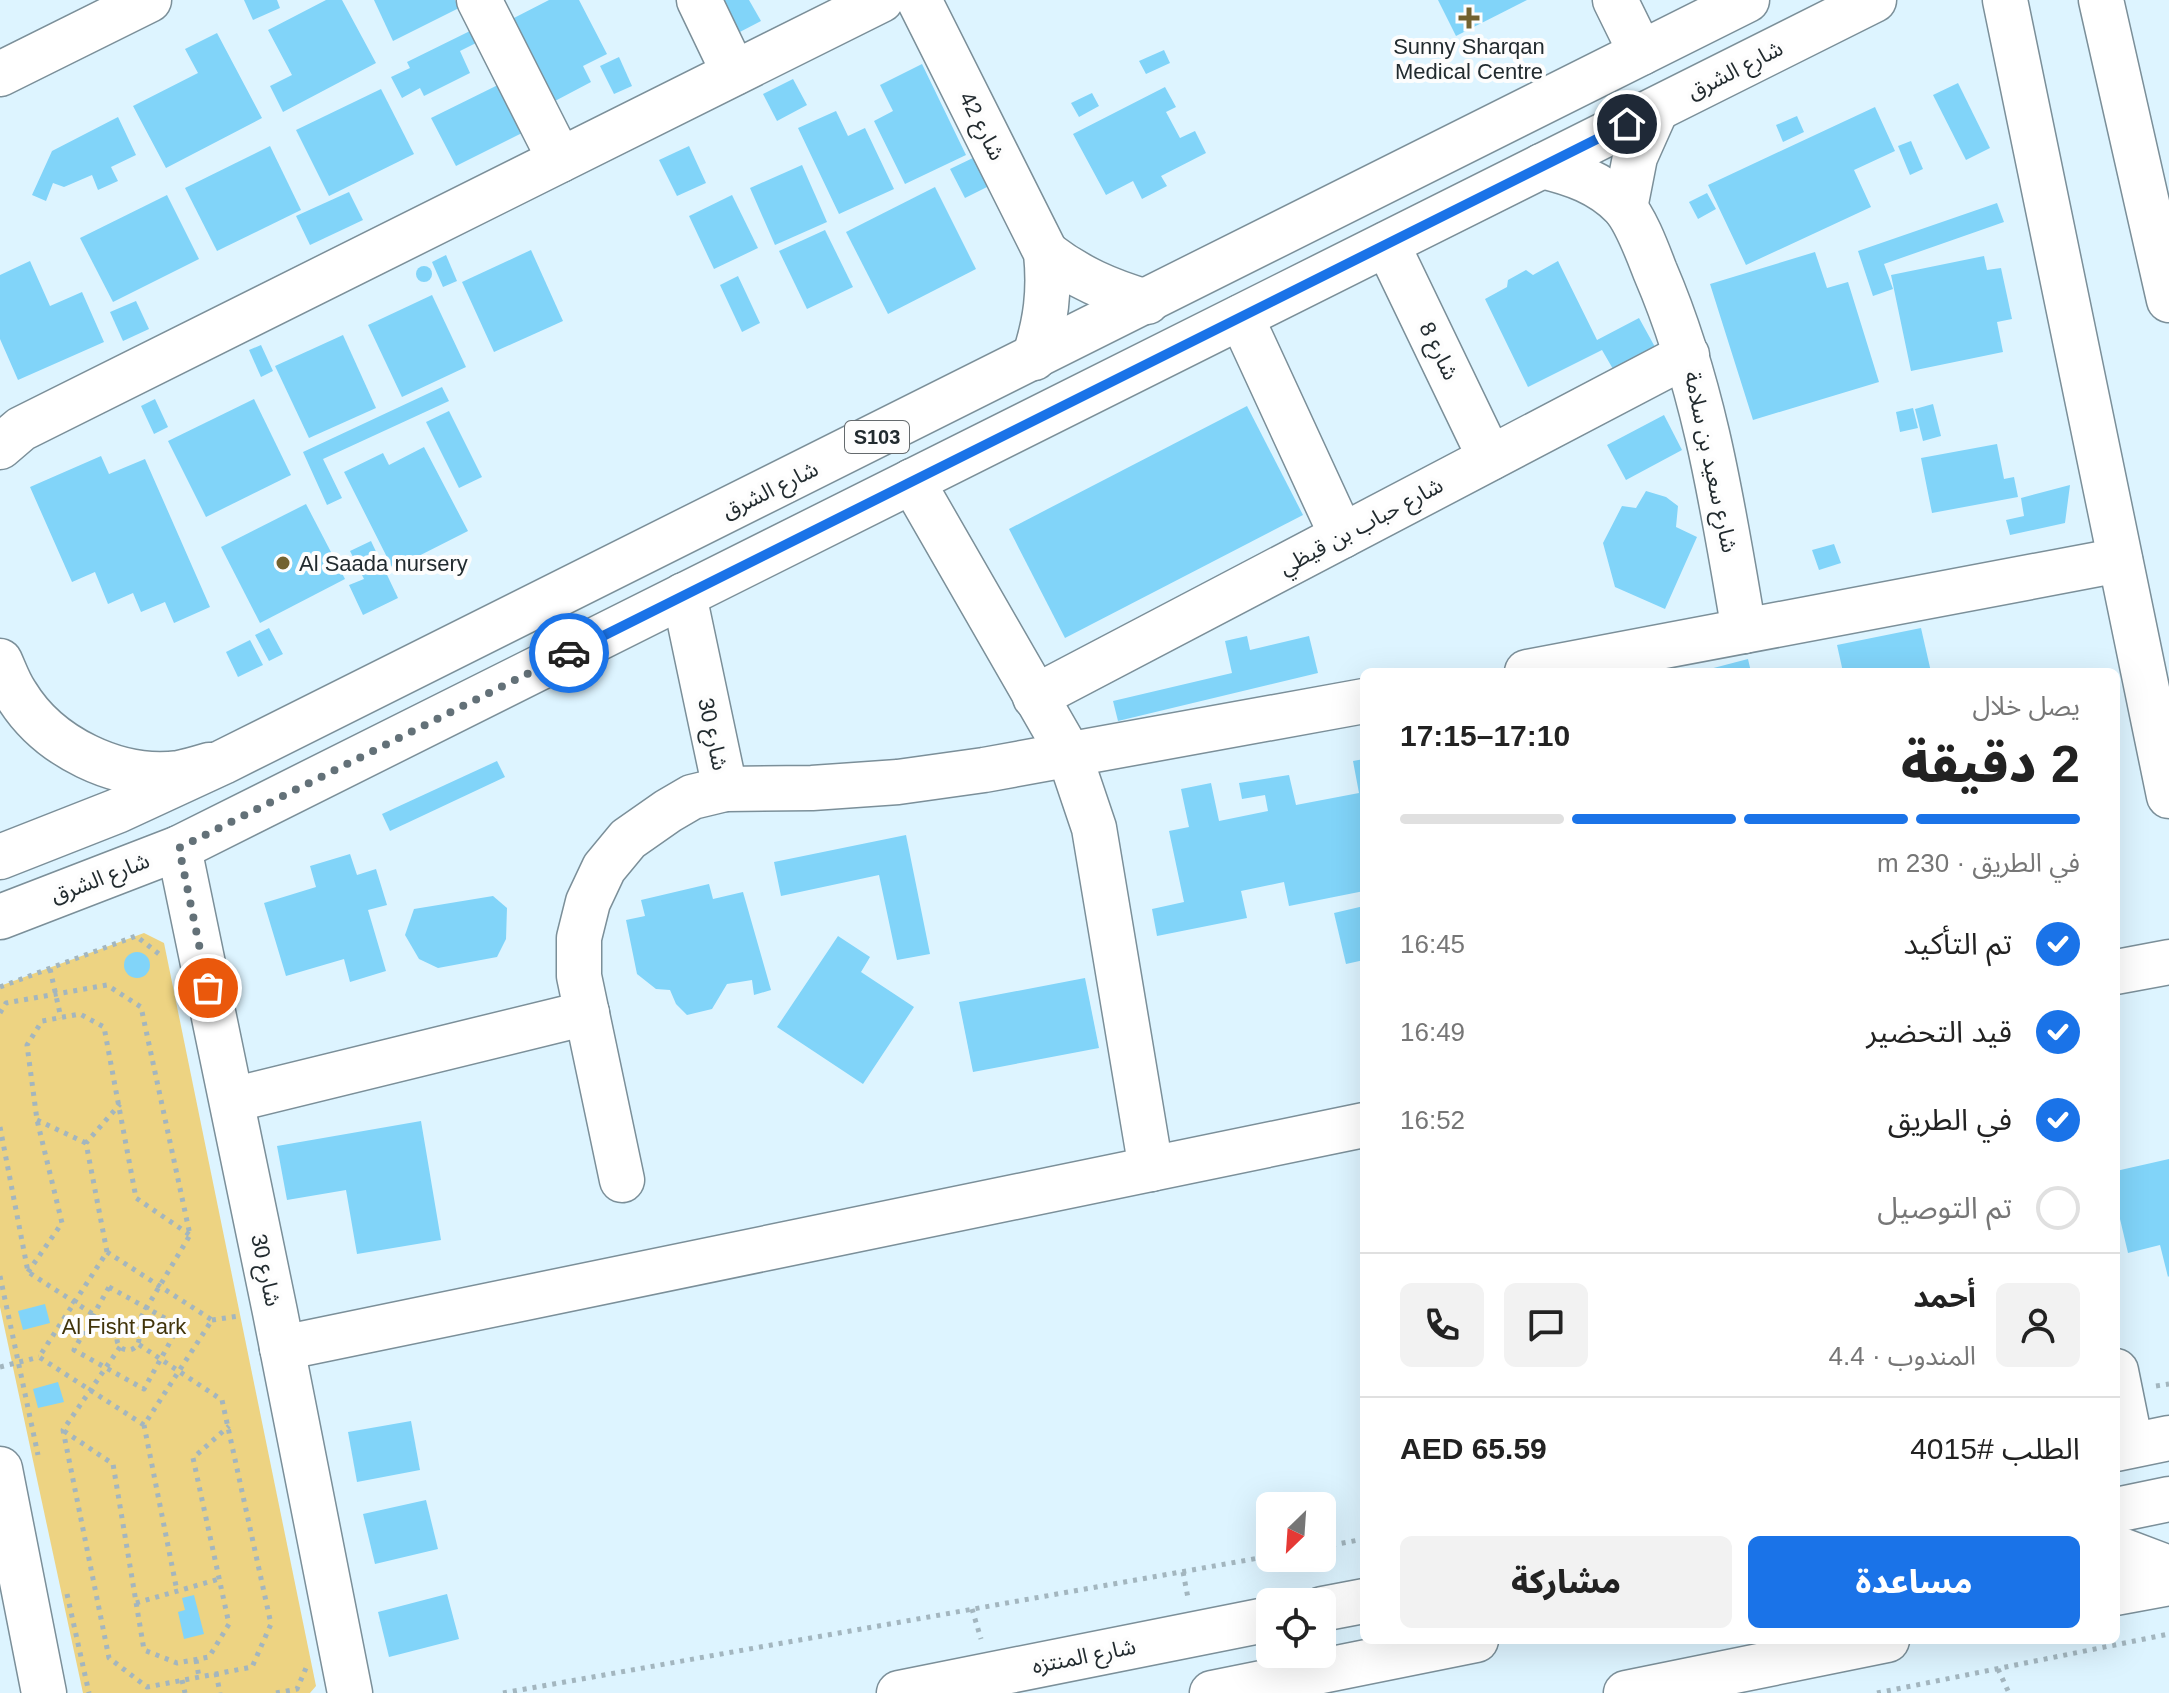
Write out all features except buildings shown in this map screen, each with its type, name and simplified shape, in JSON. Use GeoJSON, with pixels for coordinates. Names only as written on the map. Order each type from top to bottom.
{"type":"FeatureCollection","features":[{"type":"Feature","properties":{"kind":"street"},"geometry":{"type":"LineString","coordinates":[[0,74],[149,0]]}},
{"type":"Feature","properties":{"kind":"street"},"geometry":{"type":"LineString","coordinates":[[479,0],[560,160]]}},
{"type":"Feature","properties":{"kind":"street"},"geometry":{"type":"LineString","coordinates":[[699,0],[734,73]]}},
{"type":"Feature","properties":{"kind":"street"},"geometry":{"type":"LineString","coordinates":[[7,435],[881,0]]}},
{"type":"Feature","properties":{"kind":"street","name":"شارع 42"},"geometry":{"type":"LineString","coordinates":[[919,0],[1046,253],[1049,280],[1047,307],[1034,358]]}},
{"type":"Feature","properties":{"kind":"street"},"geometry":{"type":"LineString","coordinates":[[1615,0],[1641,53]]}},
{"type":"Feature","properties":{"kind":"street","name":"شارع الشرق"},"geometry":{"type":"LineString","coordinates":[[0,857],[117,811],[223,762],[1747,0]]}},
{"type":"Feature","properties":{"kind":"street","name":"شارع الشرق"},"geometry":{"type":"LineString","coordinates":[[0,917],[179,848],[1656,110],[1818,10],[1874,0]]}},
{"type":"Feature","properties":{"kind":"street"},"geometry":{"type":"LineString","coordinates":[[2005,0],[2169,796]]}},
{"type":"Feature","properties":{"kind":"street"},"geometry":{"type":"LineString","coordinates":[[2101,0],[2151,140],[2169,300]]}},
{"type":"Feature","properties":{"kind":"street"},"geometry":{"type":"LineString","coordinates":[[1625,208],[1635,157],[1656,110]]}},
{"type":"Feature","properties":{"kind":"street","name":"شارع سعيد بن سلامة"},"geometry":{"type":"LineString","coordinates":[[1542,166],[1587,181],[1625,208],[1670,305],[1687,355],[1714,458],[1744,631]]}},
{"type":"Feature","properties":{"kind":"street","name":"شارع 8"},"geometry":{"type":"LineString","coordinates":[[1387,244],[1490,458]]}},
{"type":"Feature","properties":{"kind":"street","name":"شارع 42"},"geometry":{"type":"LineString","coordinates":[[1046,253],[1094,284],[1147,302]]}},
{"type":"Feature","properties":{"kind":"street"},"geometry":{"type":"LineString","coordinates":[[1241,317],[1342,536]]}},
{"type":"Feature","properties":{"kind":"street","name":"شارع حباب بن قيظي"},"geometry":{"type":"LineString","coordinates":[[1035,697],[1687,355]]}},
{"type":"Feature","properties":{"kind":"street"},"geometry":{"type":"LineString","coordinates":[[694,590],[831,504],[838,493],[839,482],[836,470],[828,461]]}},
{"type":"Feature","properties":{"kind":"street"},"geometry":{"type":"LineString","coordinates":[[912,481],[1069,754],[1084,794],[1096,840],[1151,1169]]}},
{"type":"Feature","properties":{"kind":"street"},"geometry":{"type":"LineString","coordinates":[[1570,668],[1603,665],[1744,631],[2120,560]]}},
{"type":"Feature","properties":{"kind":"street","name":"شارع 30"},"geometry":{"type":"LineString","coordinates":[[622,1180],[579,976],[579,938],[588,902],[604,868],[628,839],[692,797],[725,789],[694,590]]}},
{"type":"Feature","properties":{"kind":"street"},"geometry":{"type":"LineString","coordinates":[[0,661],[16,695],[47,731],[86,757],[131,771],[178,773],[223,762]]}},
{"type":"Feature","properties":{"kind":"street"},"geometry":{"type":"LineString","coordinates":[[725,789],[812,788],[898,782],[984,770],[1360,702]]}},
{"type":"Feature","properties":{"kind":"street","name":"شارع 30"},"geometry":{"type":"LineString","coordinates":[[179,848],[350,1693]]}},
{"type":"Feature","properties":{"kind":"street"},"geometry":{"type":"LineString","coordinates":[[2120,971],[2169,962]]}},
{"type":"Feature","properties":{"kind":"street"},"geometry":{"type":"LineString","coordinates":[[232,1100],[587,1013]]}},
{"type":"Feature","properties":{"kind":"street"},"geometry":{"type":"LineString","coordinates":[[282,1348],[1360,1126]]}},
{"type":"Feature","properties":{"kind":"street"},"geometry":{"type":"LineString","coordinates":[[2120,1384],[2139,1444]]}},
{"type":"Feature","properties":{"kind":"street"},"geometry":{"type":"LineString","coordinates":[[0,1469],[44,1693]]}},
{"type":"Feature","properties":{"kind":"street"},"geometry":{"type":"LineString","coordinates":[[2120,1509],[2169,1499]]}},
{"type":"Feature","properties":{"kind":"street"},"geometry":{"type":"LineString","coordinates":[[2120,1550],[2169,1568]]}},
{"type":"Feature","properties":{"kind":"street"},"geometry":{"type":"LineString","coordinates":[[2120,1592],[2169,1583]]}},
{"type":"Feature","properties":{"kind":"street"},"geometry":{"type":"LineString","coordinates":[[1336,1606],[1360,1602]]}},
{"type":"Feature","properties":{"kind":"street","name":"شارع المنتزه"},"geometry":{"type":"LineString","coordinates":[[899,1693],[1256,1622]]}},
{"type":"Feature","properties":{"kind":"street"},"geometry":{"type":"LineString","coordinates":[[1212,1693],[1456,1644]]}},
{"type":"Feature","properties":{"kind":"street"},"geometry":{"type":"LineString","coordinates":[[1626,1693],[1867,1644]]}},
{"type":"Feature","properties":{"kind":"path"},"geometry":{"type":"LineString","coordinates":[[0,987],[136,936]]}},
{"type":"Feature","properties":{"kind":"path"},"geometry":{"type":"LineString","coordinates":[[50,969],[61,1018]]}},
{"type":"Feature","properties":{"kind":"path"},"geometry":{"type":"LineString","coordinates":[[0,1013],[6,1003],[107,985],[141,1007],[190,1235],[134,1329]]}},
{"type":"Feature","properties":{"kind":"path"},"geometry":{"type":"LineString","coordinates":[[28,1272],[62,1223],[37,1120],[27,1045],[42,1021],[80,1014],[104,1027],[136,1198],[190,1235]]}},
{"type":"Feature","properties":{"kind":"path"},"geometry":{"type":"LineString","coordinates":[[86,1143],[120,1103]]}},
{"type":"Feature","properties":{"kind":"path"},"geometry":{"type":"LineString","coordinates":[[37,1120],[86,1143]]}},
{"type":"Feature","properties":{"kind":"path"},"geometry":{"type":"LineString","coordinates":[[0,1127],[28,1272],[119,1331]]}},
{"type":"Feature","properties":{"kind":"path"},"geometry":{"type":"LineString","coordinates":[[0,1367],[39,1357],[107,1252],[86,1143]]}},
{"type":"Feature","properties":{"kind":"path"},"geometry":{"type":"LineString","coordinates":[[107,1252],[212,1320],[144,1425],[177,1591]]}},
{"type":"Feature","properties":{"kind":"path"},"geometry":{"type":"LineString","coordinates":[[109,1287],[146,1308],[179,1326],[144,1389],[74,1350],[109,1287]]}},
{"type":"Feature","properties":{"kind":"path"},"geometry":{"type":"LineString","coordinates":[[134,1329],[138,1333],[138,1344],[130,1350],[120,1347],[116,1342],[119,1331],[134,1329]]}},
{"type":"Feature","properties":{"kind":"path"},"geometry":{"type":"LineString","coordinates":[[120,1347],[63,1430],[109,1658],[147,1687],[252,1667],[271,1624],[222,1400],[138,1344]]}},
{"type":"Feature","properties":{"kind":"path"},"geometry":{"type":"LineString","coordinates":[[39,1357],[144,1425]]}},
{"type":"Feature","properties":{"kind":"path"},"geometry":{"type":"LineString","coordinates":[[63,1430],[113,1464],[144,1650],[177,1663],[209,1657],[229,1624],[193,1458],[229,1426]]}},
{"type":"Feature","properties":{"kind":"path"},"geometry":{"type":"LineString","coordinates":[[1336,1544],[1360,1540]]}},
{"type":"Feature","properties":{"kind":"path"},"geometry":{"type":"LineString","coordinates":[[503,1693],[1256,1558]]}},
{"type":"Feature","properties":{"kind":"path"},"geometry":{"type":"LineString","coordinates":[[136,1603],[219,1579]]}},
{"type":"Feature","properties":{"kind":"path"},"geometry":{"type":"LineString","coordinates":[[1877,1693],[2169,1634]]}},
{"type":"Feature","properties":{"kind":"path"},"geometry":{"type":"LineString","coordinates":[[196,1660],[199,1677]]}},
{"type":"Feature","properties":{"kind":"path"},"geometry":{"type":"LineString","coordinates":[[1998,1669],[2009,1693]]}},
{"type":"Feature","properties":{"kind":"path"},"geometry":{"type":"LineString","coordinates":[[216,1673],[220,1693]]}},
{"type":"Feature","properties":{"kind":"path"},"geometry":{"type":"LineString","coordinates":[[182,1680],[185,1693]]}},
{"type":"Feature","properties":{"kind":"path"},"geometry":{"type":"LineString","coordinates":[[563,1682],[566,1693]]}},
{"type":"Feature","properties":{"kind":"green space","name":"Al Fisht Park"},"geometry":{"type":"Polygon","coordinates":[[[144,933],[164,943],[316,1686],[310,1693],[83,1693],[0,1307],[0,986],[144,933]]]}},
{"type":"Feature","properties":{"kind":"way so far"},"geometry":{"type":"LineString","coordinates":[[208,988],[179,848],[569,653]]}},
{"type":"Feature","properties":{"kind":"place","name":"Sunny Sharqan Medical Centre"},"geometry":{"type":"Point","coordinates":[1469,18]}},
{"type":"Feature","properties":{"kind":"place","name":"Al Saada nursery"},"geometry":{"type":"Point","coordinates":[283,563]}},
{"type":"Feature","properties":{"kind":"route"},"geometry":{"type":"LineString","coordinates":[[569,653],[1627,124]]}}]}
